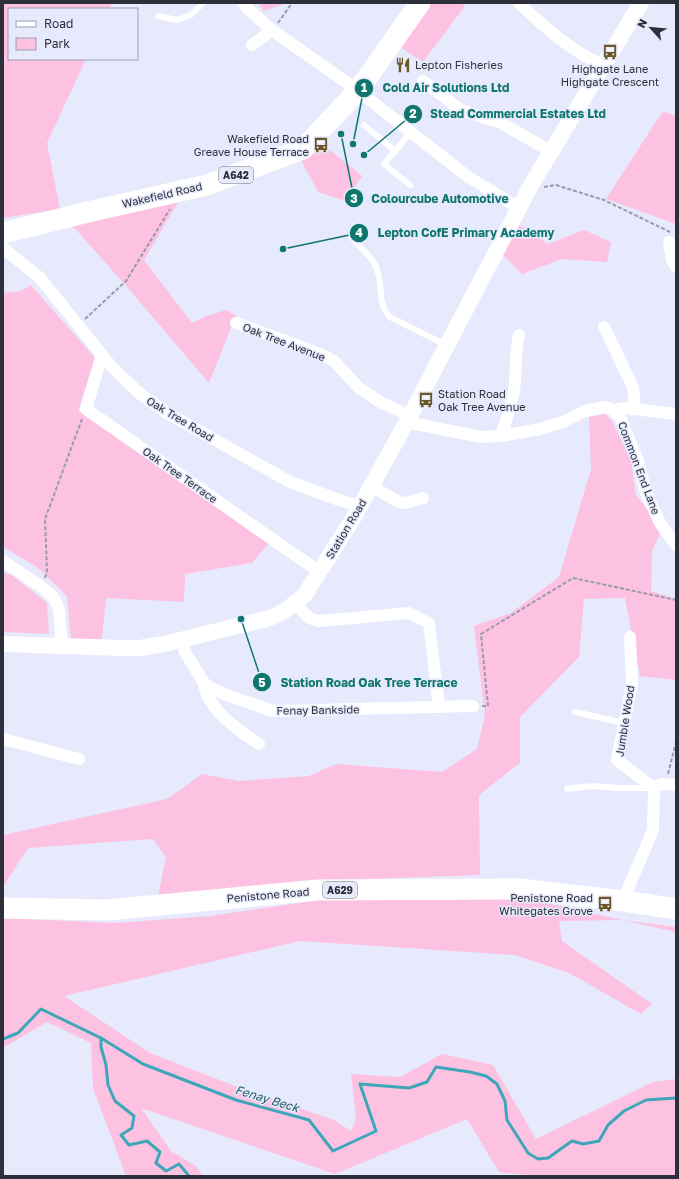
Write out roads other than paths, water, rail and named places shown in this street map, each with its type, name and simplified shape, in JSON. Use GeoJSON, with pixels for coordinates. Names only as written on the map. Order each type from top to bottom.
{"type":"FeatureCollection","features":[{"type":"Feature","properties":{"kind":"highway","name":"Wakefield Road"},"geometry":{"type":"LineString","coordinates":[[362,84],[410,3]]}},
{"type":"Feature","properties":{"kind":"highway","name":"Wakefield Road"},"geometry":{"type":"LineString","coordinates":[[3,233],[207,185],[303,149],[362,84],[420,3]]}},
{"type":"Feature","properties":{"kind":"highway","name":"Wakefield Road"},"geometry":{"type":"LineString","coordinates":[[3,225],[19,220],[88,212]]}},
{"type":"Feature","properties":{"kind":"highway","name":"Penistone Road"},"geometry":{"type":"LineString","coordinates":[[3,908],[107,910],[318,890],[520,889],[624,901],[676,909]]}},
{"type":"Feature","properties":{"kind":"street"},"geometry":{"type":"LineString","coordinates":[[244,3],[247,8],[272,30],[362,84],[411,132],[467,176],[519,208]]}},
{"type":"Feature","properties":{"kind":"street"},"geometry":{"type":"LineString","coordinates":[[519,3],[538,21],[571,47],[603,65]]}},
{"type":"Feature","properties":{"kind":"street","name":"Station Road"},"geometry":{"type":"LineString","coordinates":[[3,644],[140,648],[270,618],[296,604],[304,596],[360,506],[408,419],[531,185],[641,3]]}},
{"type":"Feature","properties":{"kind":"street"},"geometry":{"type":"LineString","coordinates":[[252,45],[272,30]]}},
{"type":"Feature","properties":{"kind":"street"},"geometry":{"type":"LineString","coordinates":[[423,81],[461,110],[501,123],[552,152]]}},
{"type":"Feature","properties":{"kind":"street"},"geometry":{"type":"LineString","coordinates":[[670,237],[672,260],[676,267]]}},
{"type":"Feature","properties":{"kind":"street","name":"Oak Tree Road"},"geometry":{"type":"LineString","coordinates":[[3,248],[40,278],[102,356],[139,393],[167,413],[290,482],[360,506]]}},
{"type":"Feature","properties":{"kind":"street","name":"Oak Tree Avenue"},"geometry":{"type":"LineString","coordinates":[[236,323],[320,354],[334,362],[359,388],[408,419]]}},
{"type":"Feature","properties":{"kind":"street"},"geometry":{"type":"LineString","coordinates":[[604,327],[633,387],[635,409]]}},
{"type":"Feature","properties":{"kind":"street"},"geometry":{"type":"LineString","coordinates":[[501,436],[510,410],[514,390],[516,346],[519,335]]}},
{"type":"Feature","properties":{"kind":"street","name":"Oak Tree Terrace"},"geometry":{"type":"LineString","coordinates":[[102,356],[86,409],[320,572]]}},
{"type":"Feature","properties":{"kind":"street","name":"Common End Lane"},"geometry":{"type":"LineString","coordinates":[[408,419],[482,437],[501,436],[540,429],[558,424],[585,411],[605,407],[613,410],[620,417],[638,461],[646,492],[660,523],[676,545]]}},
{"type":"Feature","properties":{"kind":"street"},"geometry":{"type":"LineString","coordinates":[[613,410],[625,408],[676,414]]}},
{"type":"Feature","properties":{"kind":"street"},"geometry":{"type":"LineString","coordinates":[[371,486],[399,502],[405,503],[423,498]]}},
{"type":"Feature","properties":{"kind":"street"},"geometry":{"type":"LineString","coordinates":[[3,560],[43,588],[54,598],[59,609],[62,646]]}},
{"type":"Feature","properties":{"kind":"street"},"geometry":{"type":"LineString","coordinates":[[296,604],[311,620],[319,621],[409,613],[429,624],[439,707]]}},
{"type":"Feature","properties":{"kind":"street","name":"Jumble Wood"},"geometry":{"type":"LineString","coordinates":[[630,637],[632,684],[617,760],[654,788]]}},
{"type":"Feature","properties":{"kind":"street","name":"Fenay Bankside"},"geometry":{"type":"LineString","coordinates":[[181,639],[185,652],[204,683],[224,694],[273,711],[473,706]]}},
{"type":"Feature","properties":{"kind":"street"},"geometry":{"type":"LineString","coordinates":[[204,683],[205,689],[212,704],[242,733],[259,744]]}},
{"type":"Feature","properties":{"kind":"street"},"geometry":{"type":"LineString","coordinates":[[3,739],[79,759]]}},
{"type":"Feature","properties":{"kind":"street"},"geometry":{"type":"LineString","coordinates":[[624,901],[653,830],[654,788],[661,784],[674,785]]}},
{"type":"Feature","properties":{"kind":"lane"},"geometry":{"type":"LineString","coordinates":[[158,16],[177,20],[191,15],[203,3]]}},
{"type":"Feature","properties":{"kind":"lane"},"geometry":{"type":"LineString","coordinates":[[364,125],[395,151]]}},
{"type":"Feature","properties":{"kind":"lane"},"geometry":{"type":"LineString","coordinates":[[410,185],[384,164],[411,132]]}},
{"type":"Feature","properties":{"kind":"lane"},"geometry":{"type":"LineString","coordinates":[[352,238],[376,265],[382,305],[385,312],[390,317],[446,345]]}},
{"type":"Feature","properties":{"kind":"lane"},"geometry":{"type":"LineString","coordinates":[[575,712],[624,723]]}},
{"type":"Feature","properties":{"kind":"lane"},"geometry":{"type":"LineString","coordinates":[[567,789],[593,786],[654,788]]}},
{"type":"Feature","properties":{"kind":"waterway","name":"Fenay Beck"},"geometry":{"type":"LineString","coordinates":[[3,1039],[18,1033],[41,1009],[101,1038],[143,1064],[236,1100],[309,1120],[333,1151],[376,1131],[360,1084],[409,1088],[427,1082],[436,1067],[486,1076],[497,1084],[505,1101],[507,1120],[528,1153],[538,1159],[548,1158],[572,1141],[583,1144],[599,1141],[608,1125],[624,1111],[646,1100],[676,1098]]}},
{"type":"Feature","properties":{"kind":"waterway"},"geometry":{"type":"LineString","coordinates":[[101,1038],[101,1047],[106,1065],[108,1085],[115,1101],[134,1116],[132,1128],[121,1135],[129,1145],[147,1141],[160,1152],[156,1163],[166,1171],[179,1164],[189,1176]]}},
{"type":"Feature","properties":{"kind":"place","name":"Highgate Lane Highgate Crescent"},"geometry":{"type":"Point","coordinates":[610,52]}},
{"type":"Feature","properties":{"kind":"place","name":"Lepton Fisheries"},"geometry":{"type":"Point","coordinates":[403,65]}},
{"type":"Feature","properties":{"kind":"place","name":"Colourcube Automotive"},"geometry":{"type":"Point","coordinates":[341,134]}},
{"type":"Feature","properties":{"kind":"place","name":"Cold Air Solutions Ltd"},"geometry":{"type":"Point","coordinates":[353,144]}},
{"type":"Feature","properties":{"kind":"place","name":"Wakefield Road Greave House Terrace"},"geometry":{"type":"Point","coordinates":[321,145]}},
{"type":"Feature","properties":{"kind":"place","name":"Stead Commercial Estates Ltd"},"geometry":{"type":"Point","coordinates":[364,155]}},
{"type":"Feature","properties":{"kind":"place","name":"Lepton CofE Primary Academy"},"geometry":{"type":"Point","coordinates":[283,249]}},
{"type":"Feature","properties":{"kind":"place","name":"Station Road Oak Tree Avenue"},"geometry":{"type":"Point","coordinates":[426,400]}},
{"type":"Feature","properties":{"kind":"place","name":"Station Road Oak Tree Terrace"},"geometry":{"type":"Point","coordinates":[241,619]}},
{"type":"Feature","properties":{"kind":"place","name":"Penistone Road Whitegates Grove"},"geometry":{"type":"Point","coordinates":[605,904]}}]}
